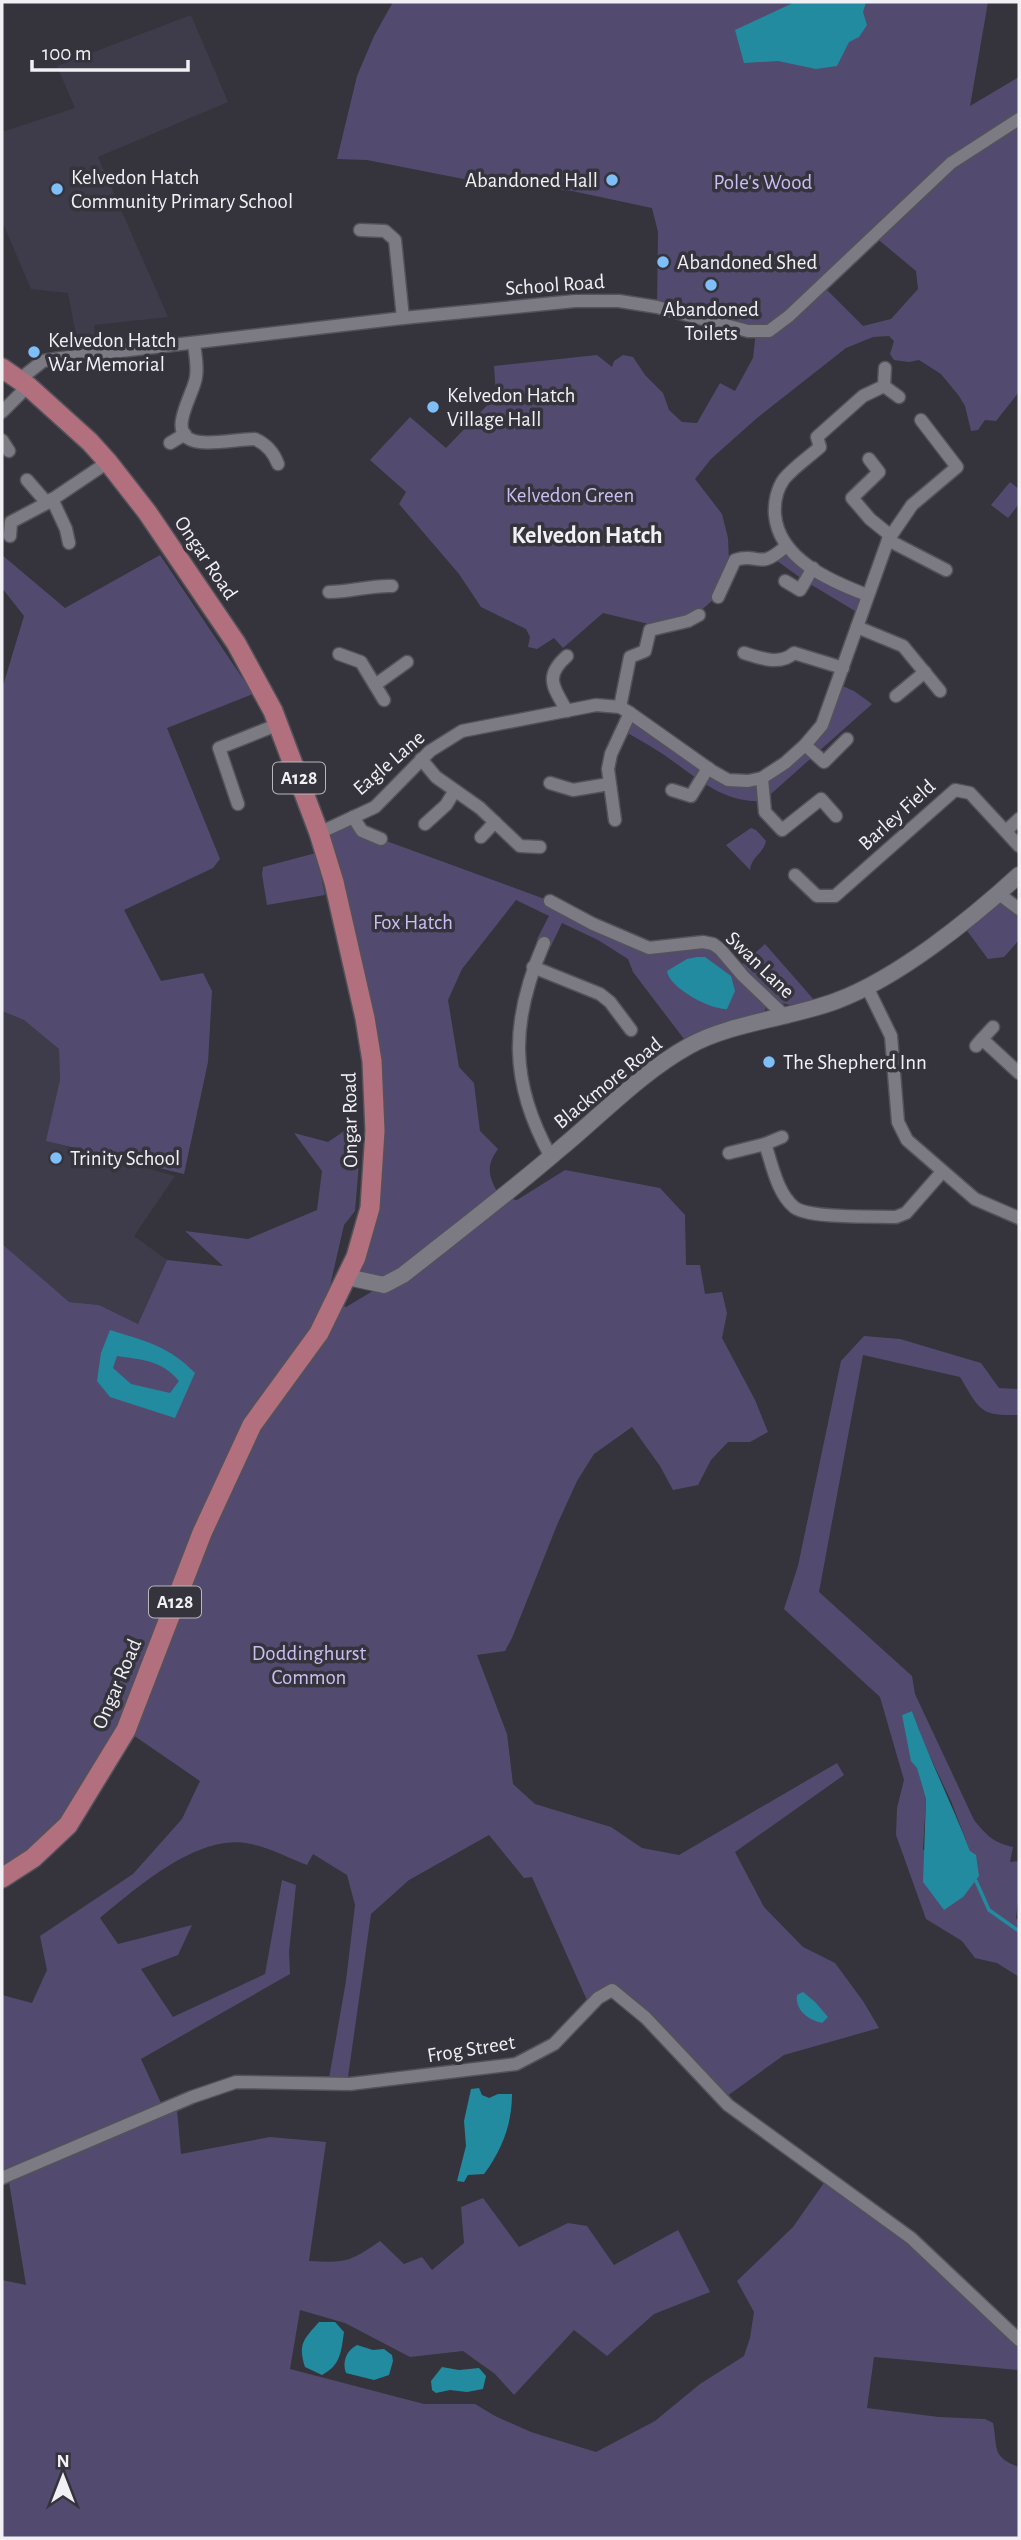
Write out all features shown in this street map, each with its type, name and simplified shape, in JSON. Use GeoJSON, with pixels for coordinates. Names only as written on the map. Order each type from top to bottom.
{"type":"FeatureCollection","features":[{"type":"Feature","properties":{"kind":"main road","name":"Ongar Road"},"geometry":{"type":"LineString","coordinates":[[2,368],[24,382],[90,442],[147,512],[236,643],[279,724],[320,833],[365,1018],[374,1093],[375,1157],[370,1208],[361,1242],[347,1277],[319,1333],[252,1425],[202,1533],[126,1730],[68,1825],[33,1858],[2,1878]]}},
{"type":"Feature","properties":{"kind":"street","name":"School Road"},"geometry":{"type":"LineString","coordinates":[[2,412],[43,361],[403,318],[575,301],[619,301],[657,307],[748,331],[769,331],[789,316],[951,163],[1019,119]]}},
{"type":"Feature","properties":{"kind":"street"},"geometry":{"type":"LineString","coordinates":[[360,230],[385,231],[395,240],[403,318]]}},
{"type":"Feature","properties":{"kind":"street"},"geometry":{"type":"LineString","coordinates":[[194,343],[197,372],[181,418],[184,434],[199,442],[255,439],[263,443],[275,456],[278,464]]}},
{"type":"Feature","properties":{"kind":"street"},"geometry":{"type":"LineString","coordinates":[[884,386],[885,368]]}},
{"type":"Feature","properties":{"kind":"street"},"geometry":{"type":"LineString","coordinates":[[884,386],[899,397]]}},
{"type":"Feature","properties":{"kind":"street"},"geometry":{"type":"LineString","coordinates":[[867,595],[845,587],[785,547],[778,533],[774,510],[783,480],[820,447],[817,437],[863,396],[884,386]]}},
{"type":"Feature","properties":{"kind":"street"},"geometry":{"type":"LineString","coordinates":[[625,710],[728,779],[748,781],[762,778],[805,745],[822,725],[889,538],[912,505],[957,467],[921,419]]}},
{"type":"Feature","properties":{"kind":"street"},"geometry":{"type":"LineString","coordinates":[[170,443],[184,434]]}},
{"type":"Feature","properties":{"kind":"street"},"geometry":{"type":"LineString","coordinates":[[869,459],[879,472],[852,498],[889,538],[946,570]]}},
{"type":"Feature","properties":{"kind":"street"},"geometry":{"type":"LineString","coordinates":[[10,536],[11,522],[50,501],[108,462]]}},
{"type":"Feature","properties":{"kind":"street"},"geometry":{"type":"LineString","coordinates":[[27,480],[50,501],[66,529],[69,543]]}},
{"type":"Feature","properties":{"kind":"street"},"geometry":{"type":"LineString","coordinates":[[719,597],[735,560],[746,558],[764,561],[773,558],[785,547]]}},
{"type":"Feature","properties":{"kind":"street"},"geometry":{"type":"LineString","coordinates":[[785,582],[800,590],[813,568]]}},
{"type":"Feature","properties":{"kind":"street"},"geometry":{"type":"LineString","coordinates":[[329,592],[351,592],[378,585],[393,586]]}},
{"type":"Feature","properties":{"kind":"street"},"geometry":{"type":"LineString","coordinates":[[614,820],[608,769],[625,710],[630,657],[645,651],[650,629],[688,621],[699,615]]}},
{"type":"Feature","properties":{"kind":"street"},"geometry":{"type":"LineString","coordinates":[[857,627],[903,646],[940,691]]}},
{"type":"Feature","properties":{"kind":"street"},"geometry":{"type":"LineString","coordinates":[[744,653],[764,659],[783,660],[794,653],[843,668]]}},
{"type":"Feature","properties":{"kind":"street"},"geometry":{"type":"LineString","coordinates":[[339,654],[361,662],[384,700]]}},
{"type":"Feature","properties":{"kind":"street"},"geometry":{"type":"LineString","coordinates":[[567,656],[557,664],[552,675],[553,685],[568,711]]}},
{"type":"Feature","properties":{"kind":"street"},"geometry":{"type":"LineString","coordinates":[[375,685],[407,662]]}},
{"type":"Feature","properties":{"kind":"street"},"geometry":{"type":"LineString","coordinates":[[896,696],[925,671]]}},
{"type":"Feature","properties":{"kind":"street","name":"Eagle Lane"},"geometry":{"type":"LineString","coordinates":[[320,833],[375,807],[433,748],[462,731],[596,705],[625,710]]}},
{"type":"Feature","properties":{"kind":"street"},"geometry":{"type":"LineString","coordinates":[[239,804],[219,748],[279,724]]}},
{"type":"Feature","properties":{"kind":"street"},"geometry":{"type":"LineString","coordinates":[[805,745],[824,762],[847,739]]}},
{"type":"Feature","properties":{"kind":"street"},"geometry":{"type":"LineString","coordinates":[[421,760],[436,777],[480,808],[520,846],[540,847]]}},
{"type":"Feature","properties":{"kind":"street"},"geometry":{"type":"LineString","coordinates":[[672,790],[691,796],[703,764]]}},
{"type":"Feature","properties":{"kind":"street"},"geometry":{"type":"LineString","coordinates":[[762,778],[765,812],[782,830],[821,799],[836,816]]}},
{"type":"Feature","properties":{"kind":"street"},"geometry":{"type":"LineString","coordinates":[[550,783],[573,790],[609,784]]}},
{"type":"Feature","properties":{"kind":"street","name":"Barley Field"},"geometry":{"type":"LineString","coordinates":[[796,875],[817,896],[835,896],[955,790],[970,793],[1019,846]]}},
{"type":"Feature","properties":{"kind":"street"},"geometry":{"type":"LineString","coordinates":[[425,824],[446,805],[454,792]]}},
{"type":"Feature","properties":{"kind":"street"},"geometry":{"type":"LineString","coordinates":[[354,817],[362,831],[382,839]]}},
{"type":"Feature","properties":{"kind":"street"},"geometry":{"type":"LineString","coordinates":[[1006,831],[1019,818]]}},
{"type":"Feature","properties":{"kind":"street"},"geometry":{"type":"LineString","coordinates":[[481,838],[495,822]]}},
{"type":"Feature","properties":{"kind":"street","name":"Blackmore Road"},"geometry":{"type":"LineString","coordinates":[[347,1277],[384,1285],[403,1275],[551,1157],[662,1063],[707,1037],[786,1017],[867,987],[956,929],[1019,875]]}},
{"type":"Feature","properties":{"kind":"street"},"geometry":{"type":"LineString","coordinates":[[999,894],[1019,909]]}},
{"type":"Feature","properties":{"kind":"street","name":"Swan Lane"},"geometry":{"type":"LineString","coordinates":[[550,901],[649,948],[703,942],[713,944],[786,1017]]}},
{"type":"Feature","properties":{"kind":"street"},"geometry":{"type":"LineString","coordinates":[[544,943],[522,1002],[518,1054],[526,1103],[538,1134],[551,1157]]}},
{"type":"Feature","properties":{"kind":"street"},"geometry":{"type":"LineString","coordinates":[[533,967],[600,994],[611,1002],[631,1030]]}},
{"type":"Feature","properties":{"kind":"street"},"geometry":{"type":"LineString","coordinates":[[867,987],[891,1036],[898,1122],[907,1140],[975,1199],[1019,1218]]}},
{"type":"Feature","properties":{"kind":"street"},"geometry":{"type":"LineString","coordinates":[[993,1027],[979,1043],[1019,1073]]}},
{"type":"Feature","properties":{"kind":"street"},"geometry":{"type":"LineString","coordinates":[[729,1153],[782,1137]]}},
{"type":"Feature","properties":{"kind":"street"},"geometry":{"type":"LineString","coordinates":[[765,1144],[785,1197],[796,1209],[819,1215],[896,1217],[906,1213],[942,1172]]}},
{"type":"Feature","properties":{"kind":"street","name":"Frog Street"},"geometry":{"type":"LineString","coordinates":[[2,2178],[192,2097],[236,2082],[350,2084],[516,2064],[532,2058],[554,2044],[598,1998],[612,1990],[646,2018],[728,2105],[911,2238],[1019,2340]]}},
{"type":"Feature","properties":{"kind":"shaded area","name":"Kelvedon Hatch Community Primary School"},"geometry":{"type":"Polygon","coordinates":[[[191,15],[228,102],[98,157],[168,317],[94,325],[96,348],[79,351],[68,293],[31,289],[2,221],[2,132],[75,108],[57,66],[191,15]]]}},
{"type":"Feature","properties":{"kind":"shaded area","name":"Trinity School"},"geometry":{"type":"Polygon","coordinates":[[[2,1011],[24,1020],[59,1049],[60,1080],[47,1141],[175,1176],[134,1236],[167,1260],[138,1324],[99,1305],[61,1301],[2,1247],[2,1011]]]}},
{"type":"Feature","properties":{"kind":"green space"},"geometry":{"type":"Polygon","coordinates":[[[393,2],[988,2],[970,106],[1019,77],[1019,392],[996,421],[985,420],[978,430],[971,431],[965,406],[941,374],[919,360],[894,360],[890,354],[894,341],[889,336],[873,337],[846,348],[757,418],[711,459],[695,479],[722,514],[728,538],[729,561],[713,600],[698,613],[657,626],[603,613],[563,648],[554,638],[537,649],[528,647],[530,637],[526,629],[481,607],[459,574],[399,504],[406,492],[370,460],[410,417],[446,448],[496,396],[494,366],[597,355],[612,367],[614,361],[623,355],[633,357],[645,375],[663,393],[669,410],[682,422],[697,423],[720,383],[735,391],[753,358],[756,331],[657,307],[658,232],[652,208],[572,191],[484,183],[367,160],[337,159],[357,76],[374,36],[393,2]],[[874,236],[822,285],[863,326],[891,319],[918,289],[916,271],[874,236]]]}},
{"type":"Feature","properties":{"kind":"green space"},"geometry":{"type":"Polygon","coordinates":[[[1010,482],[1019,489],[1019,504],[1008,518],[991,505],[1010,482]]]}},
{"type":"Feature","properties":{"kind":"green space"},"geometry":{"type":"Polygon","coordinates":[[[785,547],[867,595],[860,614],[773,558],[785,547]]]}},
{"type":"Feature","properties":{"kind":"green space"},"geometry":{"type":"Polygon","coordinates":[[[2,555],[65,608],[160,555],[253,694],[167,728],[220,859],[213,868],[124,910],[161,981],[203,973],[212,991],[208,1062],[184,1174],[46,1141],[60,1080],[59,1049],[24,1020],[2,1011],[2,689],[24,616],[2,588],[2,555]]]}},
{"type":"Feature","properties":{"kind":"green space"},"geometry":{"type":"Polygon","coordinates":[[[838,684],[872,704],[763,801],[737,799],[715,790],[622,730],[630,713],[712,771],[748,781],[805,745],[838,684]]]}},
{"type":"Feature","properties":{"kind":"green space"},"geometry":{"type":"Polygon","coordinates":[[[353,817],[370,835],[550,901],[642,944],[703,942],[737,969],[765,944],[815,1001],[790,1005],[768,1000],[764,1014],[684,1039],[633,972],[628,959],[598,940],[562,923],[551,946],[537,939],[549,916],[516,900],[462,969],[448,1000],[459,1067],[474,1083],[480,1131],[498,1149],[491,1162],[490,1173],[500,1197],[517,1200],[565,1170],[660,1188],[685,1215],[686,1265],[700,1265],[705,1294],[722,1292],[727,1313],[722,1338],[755,1400],[768,1432],[750,1442],[728,1442],[711,1460],[698,1485],[673,1490],[660,1466],[632,1427],[594,1454],[577,1481],[557,1525],[505,1651],[477,1655],[507,1734],[513,1784],[535,1804],[611,1827],[642,1848],[679,1855],[837,1763],[844,1775],[735,1852],[764,1907],[803,1947],[835,1963],[879,2028],[784,2055],[723,2099],[612,1990],[590,2007],[532,1877],[524,1878],[489,1835],[409,1880],[371,1914],[347,2084],[328,2084],[346,1981],[355,1905],[347,1875],[313,1854],[307,1865],[258,1846],[231,1842],[211,1846],[170,1865],[100,1918],[118,1944],[192,1925],[178,1955],[141,1969],[173,2017],[265,1974],[282,1880],[296,1885],[289,1952],[290,1974],[141,2059],[166,2114],[177,2110],[181,2154],[270,2137],[326,2142],[309,2261],[347,2260],[380,2241],[404,2264],[422,2257],[432,2270],[464,2243],[461,2207],[483,2198],[519,2247],[568,2223],[587,2226],[614,2265],[678,2230],[710,2292],[654,2314],[607,2356],[574,2330],[514,2395],[495,2374],[463,2351],[410,2357],[345,2323],[300,2310],[290,2369],[424,2404],[475,2404],[531,2432],[596,2452],[655,2421],[700,2384],[744,2356],[754,2312],[737,2281],[793,2227],[828,2177],[911,2238],[1019,2340],[1019,2370],[874,2357],[867,2408],[939,2417],[985,2419],[993,2423],[997,2451],[1004,2459],[1019,2467],[1019,2538],[2,2538],[2,2280],[26,2285],[9,2182],[2,2174],[2,1995],[32,2003],[47,1970],[40,1936],[133,1874],[182,1819],[200,1781],[117,1724],[105,1765],[68,1825],[2,1878],[2,1244],[69,1302],[99,1305],[138,1324],[167,1260],[223,1266],[185,1231],[248,1239],[317,1210],[322,1171],[294,1133],[328,1142],[356,1123],[360,1151],[355,1211],[344,1225],[327,1299],[346,1307],[383,1285],[347,1277],[356,1257],[374,1092],[319,833],[353,817]]]}},
{"type":"Feature","properties":{"kind":"green space"},"geometry":{"type":"Polygon","coordinates":[[[751,828],[766,841],[750,870],[726,845],[751,828]]]}},
{"type":"Feature","properties":{"kind":"green space"},"geometry":{"type":"Polygon","coordinates":[[[316,853],[325,895],[267,905],[263,867],[316,853]]]}},
{"type":"Feature","properties":{"kind":"green space"},"geometry":{"type":"Polygon","coordinates":[[[999,894],[1019,909],[1019,940],[1004,957],[988,959],[962,924],[999,894]]]}},
{"type":"Feature","properties":{"kind":"green space"},"geometry":{"type":"Polygon","coordinates":[[[864,1336],[900,1339],[981,1363],[999,1388],[1019,1389],[1019,1415],[996,1414],[977,1404],[960,1377],[863,1355],[819,1592],[912,1676],[915,1694],[974,1820],[991,1838],[1013,1847],[1010,1862],[1019,1861],[1016,1918],[1019,1922],[1019,1977],[997,1963],[975,1958],[962,1941],[926,1919],[896,1835],[897,1808],[904,1780],[880,1697],[784,1609],[798,1566],[841,1361],[864,1336]],[[912,1711],[902,1715],[926,1799],[923,1850],[970,1851],[951,1801],[924,1744],[912,1711]]]}},
{"type":"Feature","properties":{"kind":"water"},"geometry":{"type":"Polygon","coordinates":[[[795,2],[866,2],[863,12],[867,25],[859,37],[849,42],[837,66],[816,69],[778,61],[744,63],[735,30],[795,2]]]}},
{"type":"Feature","properties":{"kind":"water"},"geometry":{"type":"Polygon","coordinates":[[[705,957],[731,976],[735,991],[727,1009],[711,1006],[692,997],[669,978],[667,971],[687,959],[705,957]]]}},
{"type":"Feature","properties":{"kind":"water"},"geometry":{"type":"Polygon","coordinates":[[[110,1330],[176,1356],[195,1373],[175,1418],[110,1397],[97,1381],[101,1353],[110,1330]],[[117,1356],[113,1368],[131,1384],[170,1393],[179,1381],[159,1365],[117,1356]]]}},
{"type":"Feature","properties":{"kind":"water"},"geometry":{"type":"Polygon","coordinates":[[[912,1711],[970,1851],[976,1855],[979,1876],[963,1897],[944,1910],[923,1882],[926,1799],[917,1768],[911,1761],[902,1715],[912,1711]]]}},
{"type":"Feature","properties":{"kind":"water"},"geometry":{"type":"Polygon","coordinates":[[[803,1992],[828,2017],[822,2023],[807,2017],[800,2010],[797,1995],[803,1992]]]}},
{"type":"Feature","properties":{"kind":"water"},"geometry":{"type":"Polygon","coordinates":[[[479,2088],[482,2095],[489,2098],[498,2094],[512,2094],[508,2126],[496,2156],[484,2174],[468,2175],[464,2182],[457,2181],[466,2146],[464,2121],[471,2089],[479,2088]]]}},
{"type":"Feature","properties":{"kind":"water"},"geometry":{"type":"Polygon","coordinates":[[[319,2322],[335,2322],[344,2332],[337,2362],[322,2375],[305,2367],[302,2353],[303,2343],[319,2322]]]}},
{"type":"Feature","properties":{"kind":"water"},"geometry":{"type":"Polygon","coordinates":[[[357,2345],[373,2350],[384,2349],[392,2355],[389,2375],[374,2380],[346,2373],[346,2357],[357,2345]]]}},
{"type":"Feature","properties":{"kind":"water"},"geometry":{"type":"Polygon","coordinates":[[[442,2367],[459,2370],[479,2368],[486,2376],[483,2389],[436,2393],[432,2390],[431,2381],[442,2367]]]}},
{"type":"Feature","properties":{"kind":"waterway"},"geometry":{"type":"LineString","coordinates":[[976,1881],[989,1910],[1019,1931]]}},
{"type":"Feature","properties":{"kind":"place","name":"Abandoned Hall"},"geometry":{"type":"Point","coordinates":[612,180]}},
{"type":"Feature","properties":{"kind":"place","name":"Kelvedon Hatch Community Primary School"},"geometry":{"type":"Point","coordinates":[57,189]}},
{"type":"Feature","properties":{"kind":"place","name":"Abandoned Shed"},"geometry":{"type":"Point","coordinates":[663,262]}},
{"type":"Feature","properties":{"kind":"place","name":"Abandoned Toilets"},"geometry":{"type":"Point","coordinates":[711,285]}},
{"type":"Feature","properties":{"kind":"place","name":"Kelvedon Hatch War Memorial"},"geometry":{"type":"Point","coordinates":[34,352]}},
{"type":"Feature","properties":{"kind":"place","name":"Kelvedon Hatch Village Hall"},"geometry":{"type":"Point","coordinates":[433,407]}},
{"type":"Feature","properties":{"kind":"place","name":"The Shepherd Inn"},"geometry":{"type":"Point","coordinates":[769,1062]}},
{"type":"Feature","properties":{"kind":"place","name":"Trinity School"},"geometry":{"type":"Point","coordinates":[56,1158]}},
{"type":"Feature","properties":{"kind":"district","name":"Kelvedon Hatch"},"geometry":{"type":"Point","coordinates":[587,536]}},
{"type":"Feature","properties":{"kind":"park label","name":"Pole's Wood"},"geometry":{"type":"Point","coordinates":[763,182]}},
{"type":"Feature","properties":{"kind":"park label","name":"Kelvedon Green"},"geometry":{"type":"Point","coordinates":[570,495]}},
{"type":"Feature","properties":{"kind":"park label","name":"Fox Hatch"},"geometry":{"type":"Point","coordinates":[413,922]}},
{"type":"Feature","properties":{"kind":"park label","name":"Doddinghurst Common"},"geometry":{"type":"Point","coordinates":[309,1665]}}]}
